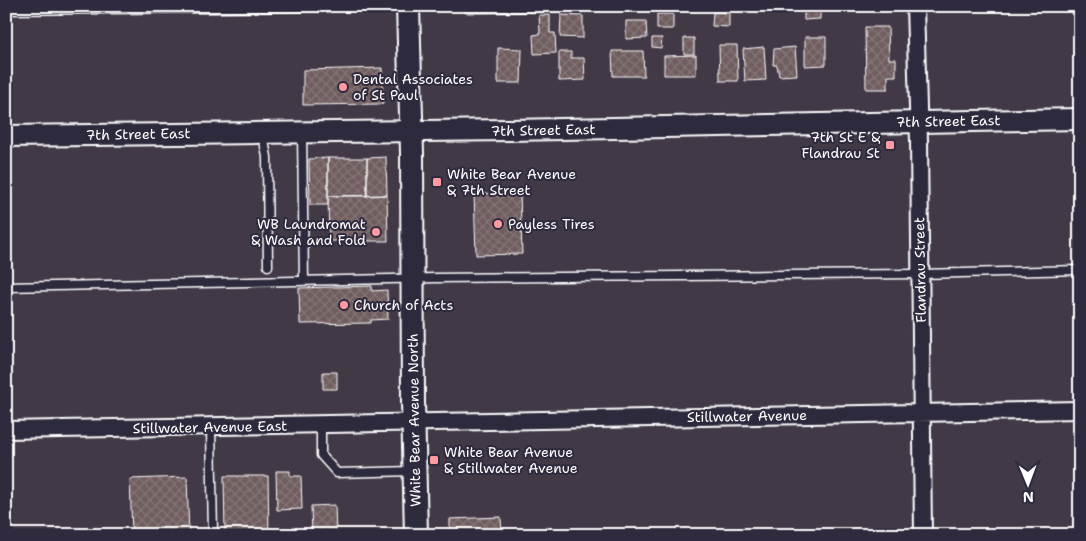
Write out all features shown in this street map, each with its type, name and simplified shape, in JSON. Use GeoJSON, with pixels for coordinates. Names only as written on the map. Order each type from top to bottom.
{"type":"FeatureCollection","features":[{"type":"Feature","properties":{"kind":"main road","name":"White Bear Avenue North"},"geometry":{"type":"LineString","coordinates":[[408,6],[416,535]]}},
{"type":"Feature","properties":{"kind":"street","name":"Flandrau Street"},"geometry":{"type":"LineString","coordinates":[[915,6],[923,535]]}},
{"type":"Feature","properties":{"kind":"street","name":"7th Street East"},"geometry":{"type":"LineString","coordinates":[[6,136],[1080,119]]}},
{"type":"Feature","properties":{"kind":"street","name":"Stillwater Avenue"},"geometry":{"type":"LineString","coordinates":[[414,423],[1080,410]]}},
{"type":"Feature","properties":{"kind":"street","name":"Stillwater Avenue East"},"geometry":{"type":"LineString","coordinates":[[6,430],[414,423]]}},
{"type":"Feature","properties":{"kind":"lane"},"geometry":{"type":"LineString","coordinates":[[6,10],[408,6]]}},
{"type":"Feature","properties":{"kind":"lane"},"geometry":{"type":"LineString","coordinates":[[468,8],[636,6]]}},
{"type":"Feature","properties":{"kind":"lane"},"geometry":{"type":"LineString","coordinates":[[302,132],[304,281]]}},
{"type":"Feature","properties":{"kind":"lane"},"geometry":{"type":"LineString","coordinates":[[262,133],[267,157],[268,266]]}},
{"type":"Feature","properties":{"kind":"lane"},"geometry":{"type":"LineString","coordinates":[[6,287],[413,279],[920,274],[1080,270]]}},
{"type":"Feature","properties":{"kind":"lane"},"geometry":{"type":"LineString","coordinates":[[320,425],[322,455],[337,473],[415,471]]}},
{"type":"Feature","properties":{"kind":"lane"},"geometry":{"type":"LineString","coordinates":[[211,427],[213,535]]}},
{"type":"Feature","properties":{"kind":"building"},"geometry":{"type":"Polygon","coordinates":[[[804,10],[820,10],[820,19],[804,20],[804,10]]]}},
{"type":"Feature","properties":{"kind":"building"},"geometry":{"type":"Polygon","coordinates":[[[713,12],[729,13],[729,27],[712,26],[713,12]]]}},
{"type":"Feature","properties":{"kind":"building"},"geometry":{"type":"Polygon","coordinates":[[[657,14],[673,14],[673,29],[657,29],[657,14]]]}},
{"type":"Feature","properties":{"kind":"building"},"geometry":{"type":"Polygon","coordinates":[[[539,15],[550,15],[550,33],[555,33],[556,53],[534,54],[533,35],[540,34],[539,15]]]}},
{"type":"Feature","properties":{"kind":"building"},"geometry":{"type":"Polygon","coordinates":[[[561,15],[583,16],[583,38],[560,37],[561,15]]]}},
{"type":"Feature","properties":{"kind":"building"},"geometry":{"type":"Polygon","coordinates":[[[626,21],[646,21],[647,38],[626,39],[626,21]]]}},
{"type":"Feature","properties":{"kind":"building"},"geometry":{"type":"Polygon","coordinates":[[[865,27],[888,27],[889,59],[896,59],[896,76],[888,76],[888,89],[866,89],[865,27]]]}},
{"type":"Feature","properties":{"kind":"building"},"geometry":{"type":"Polygon","coordinates":[[[805,37],[826,37],[826,65],[805,66],[805,37]]]}},
{"type":"Feature","properties":{"kind":"building"},"geometry":{"type":"Polygon","coordinates":[[[652,38],[662,38],[661,48],[652,47],[652,38]]]}},
{"type":"Feature","properties":{"kind":"building"},"geometry":{"type":"Polygon","coordinates":[[[684,38],[694,38],[694,54],[684,54],[684,38]]]}},
{"type":"Feature","properties":{"kind":"building"},"geometry":{"type":"Polygon","coordinates":[[[719,45],[737,45],[738,81],[720,81],[719,45]]]}},
{"type":"Feature","properties":{"kind":"building"},"geometry":{"type":"Polygon","coordinates":[[[764,47],[766,80],[745,81],[743,49],[764,47]]]}},
{"type":"Feature","properties":{"kind":"building"},"geometry":{"type":"Polygon","coordinates":[[[795,47],[797,75],[779,76],[777,65],[773,65],[774,49],[795,47]]]}},
{"type":"Feature","properties":{"kind":"building"},"geometry":{"type":"Polygon","coordinates":[[[498,48],[522,49],[521,83],[498,83],[498,48]]]}},
{"type":"Feature","properties":{"kind":"building"},"geometry":{"type":"Polygon","coordinates":[[[612,51],[643,51],[644,76],[613,76],[612,51]]]}},
{"type":"Feature","properties":{"kind":"building"},"geometry":{"type":"Polygon","coordinates":[[[559,52],[571,52],[571,58],[584,58],[585,80],[559,81],[559,52]]]}},
{"type":"Feature","properties":{"kind":"building"},"geometry":{"type":"Polygon","coordinates":[[[696,55],[696,75],[664,75],[664,56],[696,55]]]}},
{"type":"Feature","properties":{"kind":"building","name":"Dental Associates of St Paul"},"geometry":{"type":"Polygon","coordinates":[[[382,68],[383,104],[303,105],[303,70],[382,68]]]}},
{"type":"Feature","properties":{"kind":"building"},"geometry":{"type":"Polygon","coordinates":[[[386,157],[387,195],[367,196],[367,158],[386,157]]]}},
{"type":"Feature","properties":{"kind":"building"},"geometry":{"type":"Polygon","coordinates":[[[328,158],[367,158],[367,196],[328,196],[328,158]]]}},
{"type":"Feature","properties":{"kind":"building"},"geometry":{"type":"Polygon","coordinates":[[[328,158],[328,205],[310,205],[309,159],[328,158]]]}},
{"type":"Feature","properties":{"kind":"building","name":"Payless Tires"},"geometry":{"type":"Polygon","coordinates":[[[520,193],[522,254],[476,255],[474,194],[520,193]]]}},
{"type":"Feature","properties":{"kind":"building"},"geometry":{"type":"Polygon","coordinates":[[[387,195],[388,241],[329,241],[328,196],[387,195]]]}},
{"type":"Feature","properties":{"kind":"building","name":"Church of Acts"},"geometry":{"type":"Polygon","coordinates":[[[372,286],[372,291],[387,290],[388,319],[371,320],[371,323],[300,324],[299,288],[372,286]]]}},
{"type":"Feature","properties":{"kind":"building"},"geometry":{"type":"Polygon","coordinates":[[[323,372],[337,372],[337,389],[323,389],[323,372]]]}},
{"type":"Feature","properties":{"kind":"building"},"geometry":{"type":"Polygon","coordinates":[[[276,471],[290,471],[290,476],[301,476],[302,509],[277,510],[276,471]]]}},
{"type":"Feature","properties":{"kind":"building"},"geometry":{"type":"Polygon","coordinates":[[[224,476],[268,476],[269,535],[225,535],[224,476]]]}},
{"type":"Feature","properties":{"kind":"building"},"geometry":{"type":"Polygon","coordinates":[[[187,477],[189,535],[132,535],[130,479],[187,477]]]}},
{"type":"Feature","properties":{"kind":"building"},"geometry":{"type":"Polygon","coordinates":[[[335,505],[336,535],[312,535],[311,506],[335,505]]]}},
{"type":"Feature","properties":{"kind":"building"},"geometry":{"type":"Polygon","coordinates":[[[501,517],[502,535],[450,535],[450,519],[501,517]]]}},
{"type":"Feature","properties":{"kind":"place","name":"Dental Associates of St Paul"},"geometry":{"type":"Point","coordinates":[343,87]}},
{"type":"Feature","properties":{"kind":"place","name":"7th St E & Flandrau St"},"geometry":{"type":"Point","coordinates":[890,145]}},
{"type":"Feature","properties":{"kind":"place","name":"White Bear Avenue & 7th Street"},"geometry":{"type":"Point","coordinates":[437,182]}},
{"type":"Feature","properties":{"kind":"place","name":"Payless Tires"},"geometry":{"type":"Point","coordinates":[498,224]}},
{"type":"Feature","properties":{"kind":"place","name":"WB Laundromat & Wash and Fold"},"geometry":{"type":"Point","coordinates":[376,232]}},
{"type":"Feature","properties":{"kind":"place","name":"Church of Acts"},"geometry":{"type":"Point","coordinates":[344,305]}},
{"type":"Feature","properties":{"kind":"place","name":"White Bear Avenue & Stillwater Avenue"},"geometry":{"type":"Point","coordinates":[434,460]}}]}
